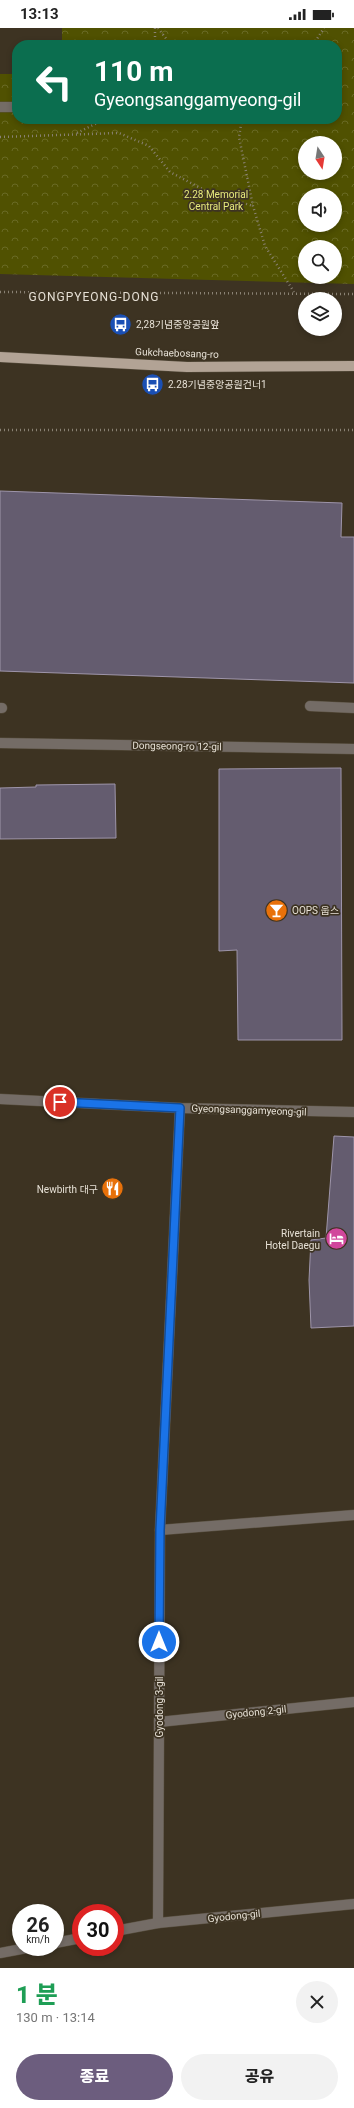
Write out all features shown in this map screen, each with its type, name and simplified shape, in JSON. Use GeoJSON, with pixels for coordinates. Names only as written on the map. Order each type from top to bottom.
{"type":"FeatureCollection","features":[{"type":"Feature","properties":{"kind":"main road","name":"Gukchaebosang-ro"},"geometry":{"type":"LineString","coordinates":[[0,357],[187,367],[354,366]]}},
{"type":"Feature","properties":{"kind":"street"},"geometry":{"type":"LineString","coordinates":[[0,106],[12,106]]}},
{"type":"Feature","properties":{"kind":"street"},"geometry":{"type":"LineString","coordinates":[[310,706],[354,708]]}},
{"type":"Feature","properties":{"kind":"street","name":"Dongseong-ro 12-gil"},"geometry":{"type":"LineString","coordinates":[[0,743],[354,749]]}},
{"type":"Feature","properties":{"kind":"street","name":"Gyeongsanggamyeong-gil"},"geometry":{"type":"LineString","coordinates":[[0,1099],[180,1108],[354,1112]]}},
{"type":"Feature","properties":{"kind":"street","name":"Gyodong 3-gil"},"geometry":{"type":"LineString","coordinates":[[158,1923],[160,1530],[180,1108]]}},
{"type":"Feature","properties":{"kind":"street"},"geometry":{"type":"LineString","coordinates":[[160,1530],[354,1515]]}},
{"type":"Feature","properties":{"kind":"street","name":"Gyodong 2-gil"},"geometry":{"type":"LineString","coordinates":[[159,1722],[354,1702]]}},
{"type":"Feature","properties":{"kind":"street","name":"Gyodong-gil"},"geometry":{"type":"LineString","coordinates":[[124,1929],[158,1923],[354,1904]]}},
{"type":"Feature","properties":{"kind":"street"},"geometry":{"type":"LineString","coordinates":[[0,1953],[12,1951]]}},
{"type":"Feature","properties":{"kind":"path"},"geometry":{"type":"LineString","coordinates":[[156,40],[157,28]]}},
{"type":"Feature","properties":{"kind":"path"},"geometry":{"type":"LineString","coordinates":[[157,28],[167,40]]}},
{"type":"Feature","properties":{"kind":"path"},"geometry":{"type":"LineString","coordinates":[[316,40],[324,28]]}},
{"type":"Feature","properties":{"kind":"path"},"geometry":{"type":"LineString","coordinates":[[77,133],[95,124]]}},
{"type":"Feature","properties":{"kind":"path"},"geometry":{"type":"LineString","coordinates":[[241,124],[239,138],[253,206],[265,246],[294,293]]}},
{"type":"Feature","properties":{"kind":"path"},"geometry":{"type":"LineString","coordinates":[[0,136],[77,133],[119,134],[149,146],[170,172],[208,192],[253,206]]}},
{"type":"Feature","properties":{"kind":"path"},"geometry":{"type":"LineString","coordinates":[[0,292],[354,294]]}},
{"type":"Feature","properties":{"kind":"path"},"geometry":{"type":"LineString","coordinates":[[0,430],[354,430]]}},
{"type":"Feature","properties":{"kind":"green space","name":"2.28 Memorial Central Park"},"geometry":{"type":"Polygon","coordinates":[[[62,28],[354,28],[354,284],[342,284],[342,240],[298,240],[298,282],[0,274],[0,74],[12,74],[12,124],[342,124],[342,40],[62,40],[62,28]]]}},
{"type":"Feature","properties":{"kind":"building"},"geometry":{"type":"Polygon","coordinates":[[[0,491],[342,503],[341,537],[354,537],[354,683],[0,671],[0,491]]]}},
{"type":"Feature","properties":{"kind":"building"},"geometry":{"type":"Polygon","coordinates":[[[341,768],[342,1040],[238,1040],[237,950],[219,951],[219,769],[341,768]]]}},
{"type":"Feature","properties":{"kind":"building"},"geometry":{"type":"Polygon","coordinates":[[[115,784],[116,838],[0,839],[0,788],[36,787],[36,785],[115,784]]]}},
{"type":"Feature","properties":{"kind":"building","name":"Rivertain Hotel Daegu"},"geometry":{"type":"Polygon","coordinates":[[[334,1136],[354,1137],[354,1326],[311,1328],[309,1280],[311,1240],[326,1238],[334,1136]]]}},
{"type":"Feature","properties":{"kind":"place","name":"2,28기념중앙공원앞"},"geometry":{"type":"Point","coordinates":[121,324]}},
{"type":"Feature","properties":{"kind":"place","name":"2.28기념중앙공원건너1"},"geometry":{"type":"Point","coordinates":[152,384]}},
{"type":"Feature","properties":{"kind":"place","name":"OOPS 웁스"},"geometry":{"type":"Point","coordinates":[277,910]}},
{"type":"Feature","properties":{"kind":"place","name":"Newbirth 대구"},"geometry":{"type":"Point","coordinates":[113,1189]}},
{"type":"Feature","properties":{"kind":"place","name":"Rivertain Hotel Daegu"},"geometry":{"type":"Point","coordinates":[336,1239]}},
{"type":"Feature","properties":{"kind":"district","name":"GONGPYEONG-DONG"},"geometry":{"type":"Point","coordinates":[94,297]}},
{"type":"Feature","properties":{"kind":"route"},"geometry":{"type":"LineString","coordinates":[[60,1102],[180,1108],[160,1530],[159,1642]]}}]}
